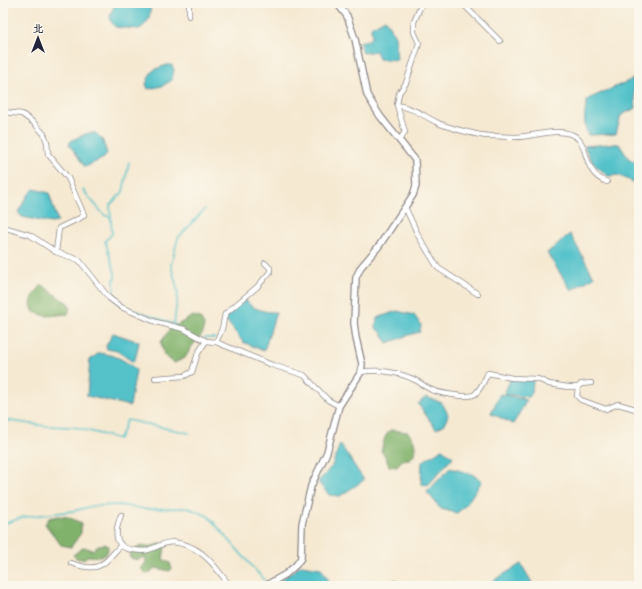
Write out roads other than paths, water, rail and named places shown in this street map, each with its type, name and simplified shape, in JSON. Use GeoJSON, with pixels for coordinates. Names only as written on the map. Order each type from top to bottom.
{"type":"FeatureCollection","features":[{"type":"Feature","properties":{"kind":"street"},"geometry":{"type":"LineString","coordinates":[[189,3],[190,16]]}},
{"type":"Feature","properties":{"kind":"street"},"geometry":{"type":"LineString","coordinates":[[266,586],[296,566],[301,558],[302,524],[311,486],[327,452],[339,406],[361,372],[362,364],[354,323],[356,277],[361,267],[379,246],[405,207],[416,186],[415,160],[367,95],[353,33],[347,16],[337,3]]}},
{"type":"Feature","properties":{"kind":"street"},"geometry":{"type":"LineString","coordinates":[[399,140],[405,132],[397,105],[398,93],[406,83],[419,43],[414,32],[414,22],[422,3]]}},
{"type":"Feature","properties":{"kind":"street"},"geometry":{"type":"LineString","coordinates":[[462,3],[500,41]]}},
{"type":"Feature","properties":{"kind":"street"},"geometry":{"type":"LineString","coordinates":[[397,105],[413,108],[440,124],[487,136],[501,135],[515,137],[558,132],[575,136],[580,140],[597,179],[607,182]]}},
{"type":"Feature","properties":{"kind":"street"},"geometry":{"type":"LineString","coordinates":[[3,112],[22,114],[34,123],[44,134],[47,142],[48,154],[68,178],[84,215],[59,228],[56,252]]}},
{"type":"Feature","properties":{"kind":"street"},"geometry":{"type":"LineString","coordinates":[[405,207],[419,237],[438,268],[478,294]]}},
{"type":"Feature","properties":{"kind":"street"},"geometry":{"type":"LineString","coordinates":[[3,227],[30,235],[56,252],[79,260],[110,298],[121,307],[156,322],[184,329],[206,341],[216,342],[272,366],[304,375],[328,400],[339,406]]}},
{"type":"Feature","properties":{"kind":"street"},"geometry":{"type":"LineString","coordinates":[[216,342],[222,329],[225,314],[257,287],[270,272],[270,268],[265,263]]}},
{"type":"Feature","properties":{"kind":"street"},"geometry":{"type":"LineString","coordinates":[[155,378],[184,376],[192,372],[198,353],[206,341]]}},
{"type":"Feature","properties":{"kind":"street"},"geometry":{"type":"LineString","coordinates":[[361,372],[381,370],[415,380],[428,389],[468,396],[474,395],[478,391],[488,373],[512,378],[538,379],[549,384],[578,387],[591,383]]}},
{"type":"Feature","properties":{"kind":"street"},"geometry":{"type":"LineString","coordinates":[[578,387],[576,396],[581,400],[606,409],[618,404],[639,410]]}},
{"type":"Feature","properties":{"kind":"street"},"geometry":{"type":"LineString","coordinates":[[120,546],[115,530],[121,515]]}},
{"type":"Feature","properties":{"kind":"street"},"geometry":{"type":"LineString","coordinates":[[120,546],[143,551],[158,545],[172,542],[183,544],[199,551],[209,560],[230,586]]}},
{"type":"Feature","properties":{"kind":"street"},"geometry":{"type":"LineString","coordinates":[[70,563],[86,569],[103,565],[120,546]]}},
{"type":"Feature","properties":{"kind":"street"},"geometry":{"type":"LineString","coordinates":[[392,586],[394,583],[412,584]]}},
{"type":"Feature","properties":{"kind":"water"},"geometry":{"type":"Polygon","coordinates":[[[116,3],[150,3],[150,15],[145,25],[139,29],[116,27],[111,22],[110,16],[116,3]]]}},
{"type":"Feature","properties":{"kind":"water"},"geometry":{"type":"Polygon","coordinates":[[[385,19],[395,36],[397,60],[379,59],[376,51],[363,53],[359,42],[369,40],[372,36],[371,27],[385,19]]]}},
{"type":"Feature","properties":{"kind":"water"},"geometry":{"type":"Polygon","coordinates":[[[167,65],[172,65],[174,70],[172,80],[162,86],[148,89],[146,84],[153,71],[167,65]]]}},
{"type":"Feature","properties":{"kind":"water"},"geometry":{"type":"Polygon","coordinates":[[[633,79],[636,108],[621,115],[616,134],[588,135],[585,126],[585,117],[588,99],[633,79]]]}},
{"type":"Feature","properties":{"kind":"water"},"geometry":{"type":"Polygon","coordinates":[[[88,133],[96,133],[102,139],[107,153],[104,158],[85,167],[69,144],[72,140],[88,133]]]}},
{"type":"Feature","properties":{"kind":"water"},"geometry":{"type":"Polygon","coordinates":[[[619,144],[628,158],[639,164],[638,179],[633,182],[618,175],[608,176],[593,163],[584,146],[619,144]]]}},
{"type":"Feature","properties":{"kind":"water"},"geometry":{"type":"Polygon","coordinates":[[[34,189],[49,193],[58,222],[51,223],[22,217],[18,212],[28,195],[34,189]]]}},
{"type":"Feature","properties":{"kind":"water"},"geometry":{"type":"Polygon","coordinates":[[[570,234],[594,277],[571,290],[547,253],[570,234]]]}},
{"type":"Feature","properties":{"kind":"water"},"geometry":{"type":"Polygon","coordinates":[[[244,300],[246,300],[251,306],[260,310],[276,312],[264,351],[243,342],[226,320],[226,316],[244,300]]]}},
{"type":"Feature","properties":{"kind":"water"},"geometry":{"type":"Polygon","coordinates":[[[397,311],[414,315],[421,325],[420,332],[387,343],[382,333],[376,328],[377,318],[397,311]]]}},
{"type":"Feature","properties":{"kind":"water"},"geometry":{"type":"Polygon","coordinates":[[[113,333],[139,342],[133,362],[117,351],[107,349],[106,346],[113,333]]]}},
{"type":"Feature","properties":{"kind":"water"},"geometry":{"type":"Polygon","coordinates":[[[99,353],[119,358],[136,370],[130,406],[87,396],[90,360],[99,353]]]}},
{"type":"Feature","properties":{"kind":"water"},"geometry":{"type":"Polygon","coordinates":[[[510,380],[533,380],[532,393],[528,397],[504,394],[510,380]]]}},
{"type":"Feature","properties":{"kind":"water"},"geometry":{"type":"Polygon","coordinates":[[[500,394],[527,400],[513,424],[491,413],[500,394]]]}},
{"type":"Feature","properties":{"kind":"water"},"geometry":{"type":"Polygon","coordinates":[[[426,397],[442,403],[448,414],[445,424],[436,429],[418,404],[426,397]]]}},
{"type":"Feature","properties":{"kind":"water"},"geometry":{"type":"Polygon","coordinates":[[[340,444],[364,480],[340,496],[329,495],[318,482],[332,466],[340,444]]]}},
{"type":"Feature","properties":{"kind":"water"},"geometry":{"type":"Polygon","coordinates":[[[442,449],[453,457],[428,485],[421,484],[422,462],[442,449]]]}},
{"type":"Feature","properties":{"kind":"water"},"geometry":{"type":"Polygon","coordinates":[[[450,468],[472,474],[482,481],[465,506],[457,513],[441,509],[427,492],[450,468]]]}},
{"type":"Feature","properties":{"kind":"water"},"geometry":{"type":"Polygon","coordinates":[[[521,564],[534,586],[495,586],[491,582],[521,564]]]}},
{"type":"Feature","properties":{"kind":"water"},"geometry":{"type":"Polygon","coordinates":[[[301,565],[321,568],[332,586],[273,586],[301,565]]]}},
{"type":"Feature","properties":{"kind":"waterway"},"geometry":{"type":"LineString","coordinates":[[123,306],[113,297],[115,273],[105,241],[112,234],[110,205],[123,192],[129,162]]}},
{"type":"Feature","properties":{"kind":"waterway"},"geometry":{"type":"LineString","coordinates":[[83,190],[104,215],[110,217]]}},
{"type":"Feature","properties":{"kind":"waterway"},"geometry":{"type":"LineString","coordinates":[[174,324],[178,292],[171,265],[178,238],[205,209]]}},
{"type":"Feature","properties":{"kind":"waterway"},"geometry":{"type":"LineString","coordinates":[[134,310],[176,325]]}},
{"type":"Feature","properties":{"kind":"waterway"},"geometry":{"type":"LineString","coordinates":[[205,338],[215,338]]}},
{"type":"Feature","properties":{"kind":"waterway"},"geometry":{"type":"LineString","coordinates":[[3,420],[46,426],[74,427],[119,439],[127,420],[189,433]]}},
{"type":"Feature","properties":{"kind":"waterway"},"geometry":{"type":"LineString","coordinates":[[3,524],[24,517],[73,511],[93,506],[119,505],[145,509],[188,508],[208,516],[264,580]]}}]}
